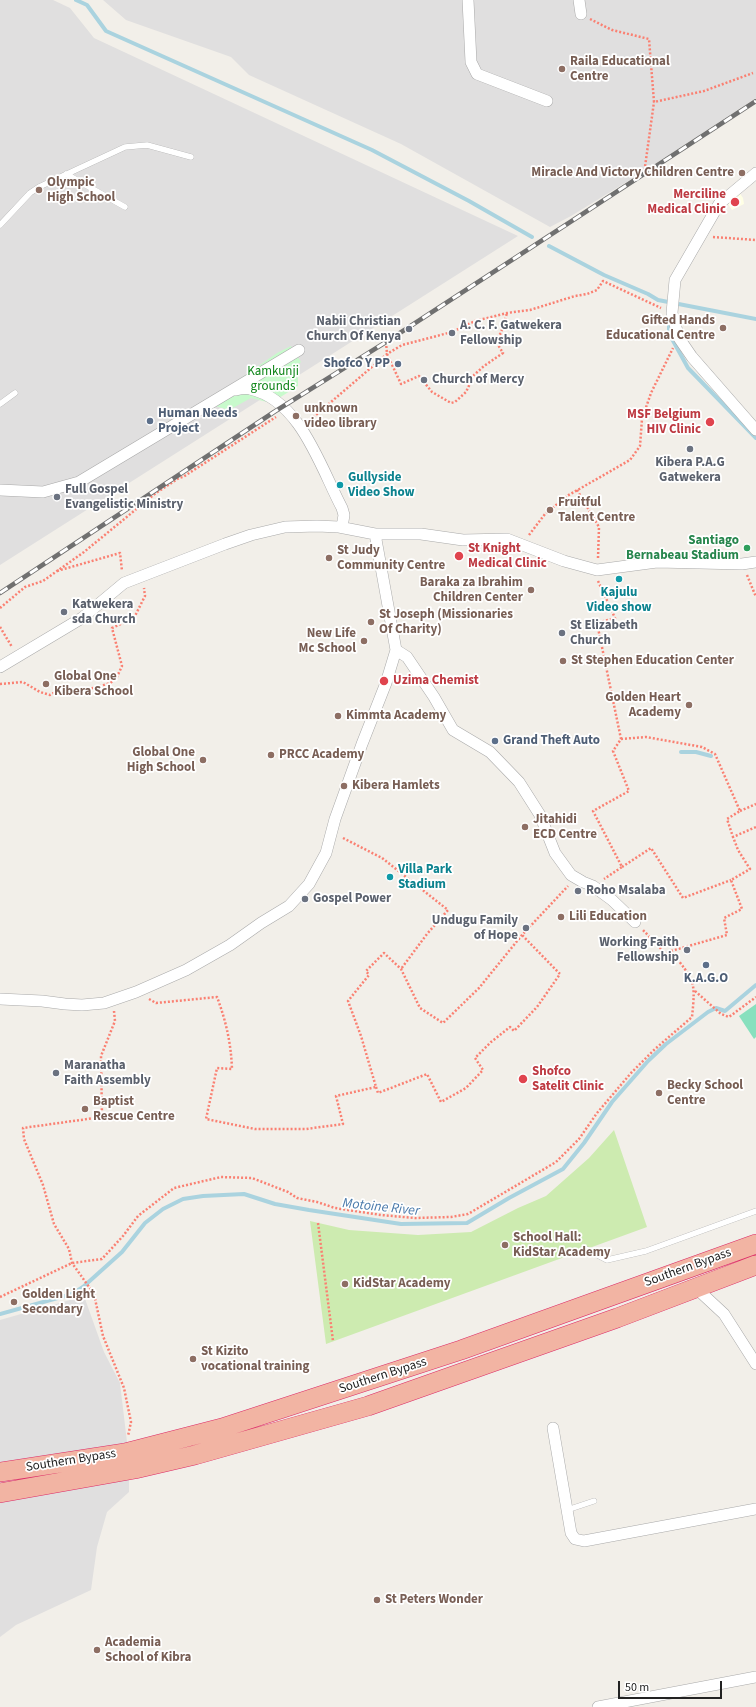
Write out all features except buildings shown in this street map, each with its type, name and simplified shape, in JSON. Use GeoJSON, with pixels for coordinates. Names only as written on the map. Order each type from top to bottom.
{"type":"FeatureCollection","features":[{"type":"Feature","properties":{"kind":"highway","name":"Southern Bypass"},"geometry":{"type":"LineString","coordinates":[[0,1472],[125,1453],[222,1428],[461,1350],[756,1244]]}},
{"type":"Feature","properties":{"kind":"highway","name":"Southern Bypass"},"geometry":{"type":"LineString","coordinates":[[0,1494],[135,1469],[195,1455],[368,1406],[617,1318],[756,1265]]}},
{"type":"Feature","properties":{"kind":"street"},"geometry":{"type":"LineString","coordinates":[[468,0],[471,62],[477,74],[547,101]]}},
{"type":"Feature","properties":{"kind":"street"},"geometry":{"type":"LineString","coordinates":[[579,0],[581,14]]}},
{"type":"Feature","properties":{"kind":"street"},"geometry":{"type":"LineString","coordinates":[[756,173],[719,204],[675,280],[672,300],[672,313],[679,338],[706,374],[756,430]]}},
{"type":"Feature","properties":{"kind":"street"},"geometry":{"type":"LineString","coordinates":[[0,490],[43,492],[79,482],[299,350]]}},
{"type":"Feature","properties":{"kind":"street"},"geometry":{"type":"LineString","coordinates":[[233,390],[249,389],[262,393],[284,406],[314,449],[342,508],[344,515],[342,528]]}},
{"type":"Feature","properties":{"kind":"street"},"geometry":{"type":"LineString","coordinates":[[0,667],[82,618],[124,584],[251,535],[285,527],[317,526],[342,528],[375,534],[421,534],[463,540],[508,539],[564,560],[598,570],[657,562],[742,564],[756,562]]}},
{"type":"Feature","properties":{"kind":"street"},"geometry":{"type":"LineString","coordinates":[[0,999],[82,1005],[113,1000],[136,992],[186,970],[230,945],[261,923],[289,906],[309,884],[326,853],[331,833],[362,744],[386,683],[396,650],[375,534]]}},
{"type":"Feature","properties":{"kind":"street"},"geometry":{"type":"LineString","coordinates":[[396,650],[407,657],[434,697],[453,730],[490,752],[519,782],[540,814],[555,853],[571,875],[578,880],[593,886],[612,900],[635,922]]}},
{"type":"Feature","properties":{"kind":"street"},"geometry":{"type":"LineString","coordinates":[[696,1288],[724,1314],[733,1326],[752,1361],[756,1364]]}},
{"type":"Feature","properties":{"kind":"street"},"geometry":{"type":"LineString","coordinates":[[553,1428],[571,1533],[575,1539],[584,1541],[756,1509]]}},
{"type":"Feature","properties":{"kind":"street"},"geometry":{"type":"LineString","coordinates":[[598,1707],[639,1703],[756,1677]]}},
{"type":"Feature","properties":{"kind":"lane"},"geometry":{"type":"LineString","coordinates":[[0,225],[30,194],[39,187],[113,152],[135,145],[147,145],[191,157]]}},
{"type":"Feature","properties":{"kind":"lane"},"geometry":{"type":"LineString","coordinates":[[66,174],[125,207]]}},
{"type":"Feature","properties":{"kind":"lane"},"geometry":{"type":"LineString","coordinates":[[0,404],[15,393]]}},
{"type":"Feature","properties":{"kind":"lane"},"geometry":{"type":"LineString","coordinates":[[584,1248],[607,1260],[646,1251],[756,1211]]}},
{"type":"Feature","properties":{"kind":"lane"},"geometry":{"type":"LineString","coordinates":[[567,1510],[594,1501]]}},
{"type":"Feature","properties":{"kind":"path"},"geometry":{"type":"LineString","coordinates":[[581,14],[612,30],[649,39],[654,102],[644,174]]}},
{"type":"Feature","properties":{"kind":"path"},"geometry":{"type":"LineString","coordinates":[[654,102],[704,91],[753,73]]}},
{"type":"Feature","properties":{"kind":"path"},"geometry":{"type":"LineString","coordinates":[[700,236],[756,240]]}},
{"type":"Feature","properties":{"kind":"path"},"geometry":{"type":"LineString","coordinates":[[308,422],[387,354],[402,345],[452,332],[475,321],[507,313],[530,310],[575,296],[587,294],[597,290],[603,281],[672,313]]}},
{"type":"Feature","properties":{"kind":"path"},"geometry":{"type":"LineString","coordinates":[[386,342],[387,354],[401,384],[419,376],[432,392],[451,403],[455,402],[466,392],[474,375],[503,353],[495,340],[501,333],[507,313]]}},
{"type":"Feature","properties":{"kind":"path"},"geometry":{"type":"LineString","coordinates":[[521,544],[545,514],[577,490],[630,460],[640,446],[642,419],[651,393],[670,353],[679,338]]}},
{"type":"Feature","properties":{"kind":"path"},"geometry":{"type":"LineString","coordinates":[[0,608],[25,587],[43,581],[84,552],[156,493],[278,416]]}},
{"type":"Feature","properties":{"kind":"path"},"geometry":{"type":"LineString","coordinates":[[577,490],[599,527],[598,582],[614,618],[597,623],[621,739],[613,751],[629,791],[593,811],[622,867]]}},
{"type":"Feature","properties":{"kind":"path"},"geometry":{"type":"LineString","coordinates":[[54,572],[120,553],[124,584]]}},
{"type":"Feature","properties":{"kind":"path"},"geometry":{"type":"LineString","coordinates":[[742,564],[756,597]]}},
{"type":"Feature","properties":{"kind":"path"},"geometry":{"type":"LineString","coordinates":[[0,684],[23,682],[40,692],[50,695],[59,690],[95,688],[110,683],[116,678],[122,666],[112,628],[134,618],[145,596],[143,576]]}},
{"type":"Feature","properties":{"kind":"path"},"geometry":{"type":"LineString","coordinates":[[0,627],[17,656]]}},
{"type":"Feature","properties":{"kind":"path"},"geometry":{"type":"LineString","coordinates":[[621,739],[646,737],[702,747],[714,754],[740,811]]}},
{"type":"Feature","properties":{"kind":"path"},"geometry":{"type":"LineString","coordinates":[[593,886],[651,848],[683,898],[731,880],[750,869],[738,850],[727,818],[756,804]]}},
{"type":"Feature","properties":{"kind":"path"},"geometry":{"type":"LineString","coordinates":[[733,837],[756,827]]}},
{"type":"Feature","properties":{"kind":"path"},"geometry":{"type":"LineString","coordinates":[[331,833],[368,849],[382,858],[448,910],[427,934],[401,969]]}},
{"type":"Feature","properties":{"kind":"path"},"geometry":{"type":"LineString","coordinates":[[522,935],[560,974],[537,1007],[514,1031],[510,1027],[491,1042],[475,1058],[483,1070],[466,1088],[441,1102],[427,1074],[378,1093],[361,1036],[348,1002],[369,975],[366,971],[384,953],[401,969],[420,1008],[443,1023],[479,988],[522,935],[564,888],[578,880]]}},
{"type":"Feature","properties":{"kind":"path"},"geometry":{"type":"LineString","coordinates":[[635,922],[668,956],[671,952],[727,935],[724,918],[742,909],[731,880]]}},
{"type":"Feature","properties":{"kind":"path"},"geometry":{"type":"LineString","coordinates":[[0,1297],[72,1263],[102,1259],[123,1236],[138,1216],[174,1188],[221,1177],[252,1178],[288,1192],[297,1198],[317,1202],[335,1208],[381,1215],[415,1218],[451,1217],[468,1214],[556,1162],[579,1140],[597,1113],[631,1073],[655,1049],[692,1017],[695,990],[691,978],[671,952]]}},
{"type":"Feature","properties":{"kind":"path"},"geometry":{"type":"LineString","coordinates":[[695,990],[720,1014],[729,1017],[756,997]]}},
{"type":"Feature","properties":{"kind":"path"},"geometry":{"type":"LineString","coordinates":[[136,992],[156,1003],[217,997],[230,1039],[232,1068],[217,1068],[206,1119],[255,1129],[306,1129],[343,1124],[336,1096],[376,1087]]}},
{"type":"Feature","properties":{"kind":"path"},"geometry":{"type":"LineString","coordinates":[[113,1000],[115,1021],[101,1056],[102,1117],[23,1128],[24,1139],[43,1185],[54,1224],[69,1249],[72,1263],[94,1294],[103,1336],[124,1388],[131,1422],[125,1453]]}},
{"type":"Feature","properties":{"kind":"path"},"geometry":{"type":"LineString","coordinates":[[318,1222],[333,1341]]}},
{"type":"Feature","properties":{"kind":"shaded area"},"geometry":{"type":"Polygon","coordinates":[[[0,0],[53,0],[70,8],[94,38],[518,236],[0,565],[0,0]]]}},
{"type":"Feature","properties":{"kind":"shaded area"},"geometry":{"type":"Polygon","coordinates":[[[103,0],[756,0],[756,98],[638,175],[571,216],[550,227],[401,144],[249,75],[231,57],[126,20],[103,0]]]}},
{"type":"Feature","properties":{"kind":"shaded area","name":"Merciline Medical Clinic"},"geometry":{"type":"Polygon","coordinates":[[[739,192],[743,198],[744,204],[732,210],[726,201],[739,192]]]}},
{"type":"Feature","properties":{"kind":"shaded area"},"geometry":{"type":"Polygon","coordinates":[[[84,1296],[104,1352],[120,1383],[129,1459],[129,1492],[107,1512],[97,1547],[91,1590],[16,1625],[0,1637],[0,1320],[84,1296]]]}},
{"type":"Feature","properties":{"kind":"green space","name":"Kamkunji grounds"},"geometry":{"type":"Polygon","coordinates":[[[291,346],[301,362],[292,369],[298,378],[298,386],[271,403],[251,398],[229,410],[205,403],[277,353],[291,346]]]}},
{"type":"Feature","properties":{"kind":"green space"},"geometry":{"type":"Polygon","coordinates":[[[756,1004],[756,1037],[754,1039],[739,1016],[756,1004]]]}},
{"type":"Feature","properties":{"kind":"green space"},"geometry":{"type":"Polygon","coordinates":[[[614,1130],[647,1227],[326,1344],[310,1221],[349,1230],[418,1235],[471,1232],[518,1208],[546,1196],[589,1158],[614,1130]]]}},
{"type":"Feature","properties":{"kind":"waterway"},"geometry":{"type":"LineString","coordinates":[[76,0],[87,5],[106,31],[372,150],[469,201],[532,237]]}},
{"type":"Feature","properties":{"kind":"waterway"},"geometry":{"type":"LineString","coordinates":[[549,246],[604,275],[648,294],[658,300],[756,319]]}},
{"type":"Feature","properties":{"kind":"waterway"},"geometry":{"type":"LineString","coordinates":[[669,318],[671,337],[688,368],[756,438]]}},
{"type":"Feature","properties":{"kind":"waterway"},"geometry":{"type":"LineString","coordinates":[[681,752],[696,752],[711,756]]}},
{"type":"Feature","properties":{"kind":"waterway","name":"Motoine River"},"geometry":{"type":"LineString","coordinates":[[0,1314],[72,1294],[83,1287],[122,1252],[145,1223],[163,1209],[183,1199],[203,1196],[244,1194],[275,1204],[401,1224],[467,1223],[563,1169],[584,1143],[612,1102],[648,1061],[666,1044],[708,1012],[716,1008],[725,1011],[756,985]]}},
{"type":"Feature","properties":{"kind":"railway"},"geometry":{"type":"LineString","coordinates":[[0,593],[274,412],[386,342],[756,101]]}},
{"type":"Feature","properties":{"kind":"place","name":"Raila Educational Centre"},"geometry":{"type":"Point","coordinates":[562,69]}},
{"type":"Feature","properties":{"kind":"place","name":"Miracle And Victory Children Centre"},"geometry":{"type":"Point","coordinates":[742,173]}},
{"type":"Feature","properties":{"kind":"place","name":"Olympic High School"},"geometry":{"type":"Point","coordinates":[39,190]}},
{"type":"Feature","properties":{"kind":"place","name":"Merciline Medical Clinic"},"geometry":{"type":"Point","coordinates":[735,202]}},
{"type":"Feature","properties":{"kind":"place","name":"Gifted Hands Educational Centre"},"geometry":{"type":"Point","coordinates":[723,328]}},
{"type":"Feature","properties":{"kind":"place","name":"Nabii Christian Church Of Kenya"},"geometry":{"type":"Point","coordinates":[409,329]}},
{"type":"Feature","properties":{"kind":"place","name":"A. C. F. Gatwekera Fellowship"},"geometry":{"type":"Point","coordinates":[452,333]}},
{"type":"Feature","properties":{"kind":"place","name":"Shofco Y PP"},"geometry":{"type":"Point","coordinates":[398,364]}},
{"type":"Feature","properties":{"kind":"place","name":"Church of Mercy"},"geometry":{"type":"Point","coordinates":[424,380]}},
{"type":"Feature","properties":{"kind":"place","name":"unknown video library"},"geometry":{"type":"Point","coordinates":[296,416]}},
{"type":"Feature","properties":{"kind":"place","name":"Human Needs Project"},"geometry":{"type":"Point","coordinates":[150,421]}},
{"type":"Feature","properties":{"kind":"place","name":"MSF Belgium HIV Clinic"},"geometry":{"type":"Point","coordinates":[710,422]}},
{"type":"Feature","properties":{"kind":"place","name":"Kibera P.A.G Gatwekera"},"geometry":{"type":"Point","coordinates":[690,449]}},
{"type":"Feature","properties":{"kind":"place","name":"Gullyside Video Show"},"geometry":{"type":"Point","coordinates":[340,485]}},
{"type":"Feature","properties":{"kind":"place","name":"Full Gospel Evangelistic Ministry"},"geometry":{"type":"Point","coordinates":[57,497]}},
{"type":"Feature","properties":{"kind":"place","name":"Fruitful Talent Centre"},"geometry":{"type":"Point","coordinates":[550,510]}},
{"type":"Feature","properties":{"kind":"place","name":"Santiago Bernabeau Stadium"},"geometry":{"type":"Point","coordinates":[747,548]}},
{"type":"Feature","properties":{"kind":"place","name":"St Knight Medical Clinic"},"geometry":{"type":"Point","coordinates":[459,556]}},
{"type":"Feature","properties":{"kind":"place","name":"St Judy Community Centre"},"geometry":{"type":"Point","coordinates":[329,558]}},
{"type":"Feature","properties":{"kind":"place","name":"Kajulu Video show"},"geometry":{"type":"Point","coordinates":[619,579]}},
{"type":"Feature","properties":{"kind":"place","name":"Baraka za Ibrahim Children Center"},"geometry":{"type":"Point","coordinates":[531,590]}},
{"type":"Feature","properties":{"kind":"place","name":"Katwekera sda Church"},"geometry":{"type":"Point","coordinates":[64,612]}},
{"type":"Feature","properties":{"kind":"place","name":"St Joseph (Missionaries Of Charity)"},"geometry":{"type":"Point","coordinates":[371,622]}},
{"type":"Feature","properties":{"kind":"place","name":"St Elizabeth Church"},"geometry":{"type":"Point","coordinates":[562,633]}},
{"type":"Feature","properties":{"kind":"place","name":"New Life Mc School"},"geometry":{"type":"Point","coordinates":[364,641]}},
{"type":"Feature","properties":{"kind":"place","name":"St Stephen Education Center"},"geometry":{"type":"Point","coordinates":[563,661]}},
{"type":"Feature","properties":{"kind":"place","name":"Uzima Chemist"},"geometry":{"type":"Point","coordinates":[384,681]}},
{"type":"Feature","properties":{"kind":"place","name":"Global One Kibera School"},"geometry":{"type":"Point","coordinates":[46,684]}},
{"type":"Feature","properties":{"kind":"place","name":"Golden Heart Academy"},"geometry":{"type":"Point","coordinates":[689,705]}},
{"type":"Feature","properties":{"kind":"place","name":"Kimmta Academy"},"geometry":{"type":"Point","coordinates":[338,716]}},
{"type":"Feature","properties":{"kind":"place","name":"Grand Theft Auto"},"geometry":{"type":"Point","coordinates":[495,741]}},
{"type":"Feature","properties":{"kind":"place","name":"PRCC Academy"},"geometry":{"type":"Point","coordinates":[271,755]}},
{"type":"Feature","properties":{"kind":"place","name":"Global One High School"},"geometry":{"type":"Point","coordinates":[203,760]}},
{"type":"Feature","properties":{"kind":"place","name":"Kibera Hamlets"},"geometry":{"type":"Point","coordinates":[344,786]}},
{"type":"Feature","properties":{"kind":"place","name":"Jitahidi ECD Centre"},"geometry":{"type":"Point","coordinates":[525,827]}},
{"type":"Feature","properties":{"kind":"place","name":"Villa Park Stadium"},"geometry":{"type":"Point","coordinates":[390,877]}},
{"type":"Feature","properties":{"kind":"place","name":"Roho Msalaba"},"geometry":{"type":"Point","coordinates":[578,891]}},
{"type":"Feature","properties":{"kind":"place","name":"Gospel Power"},"geometry":{"type":"Point","coordinates":[305,899]}},
{"type":"Feature","properties":{"kind":"place","name":"Lili Education"},"geometry":{"type":"Point","coordinates":[561,917]}},
{"type":"Feature","properties":{"kind":"place","name":"Undugu Family of Hope"},"geometry":{"type":"Point","coordinates":[526,928]}},
{"type":"Feature","properties":{"kind":"place","name":"Working Faith Fellowship"},"geometry":{"type":"Point","coordinates":[687,950]}},
{"type":"Feature","properties":{"kind":"place","name":"K.A.G.O"},"geometry":{"type":"Point","coordinates":[706,965]}},
{"type":"Feature","properties":{"kind":"place","name":"Maranatha Faith Assembly"},"geometry":{"type":"Point","coordinates":[56,1073]}},
{"type":"Feature","properties":{"kind":"place","name":"Shofco Satelit Clinic"},"geometry":{"type":"Point","coordinates":[523,1079]}},
{"type":"Feature","properties":{"kind":"place","name":"Becky School Centre"},"geometry":{"type":"Point","coordinates":[659,1093]}},
{"type":"Feature","properties":{"kind":"place","name":"Baptist Rescue Centre"},"geometry":{"type":"Point","coordinates":[85,1109]}},
{"type":"Feature","properties":{"kind":"place","name":"School Hall: KidStar Academy"},"geometry":{"type":"Point","coordinates":[505,1245]}},
{"type":"Feature","properties":{"kind":"place","name":"KidStar Academy"},"geometry":{"type":"Point","coordinates":[345,1284]}},
{"type":"Feature","properties":{"kind":"place","name":"Golden Light Secondary"},"geometry":{"type":"Point","coordinates":[14,1302]}},
{"type":"Feature","properties":{"kind":"place","name":"St Kizito vocational training"},"geometry":{"type":"Point","coordinates":[193,1359]}},
{"type":"Feature","properties":{"kind":"place","name":"St Peters Wonder"},"geometry":{"type":"Point","coordinates":[377,1600]}},
{"type":"Feature","properties":{"kind":"place","name":"Academia School of Kibra"},"geometry":{"type":"Point","coordinates":[97,1650]}}]}
